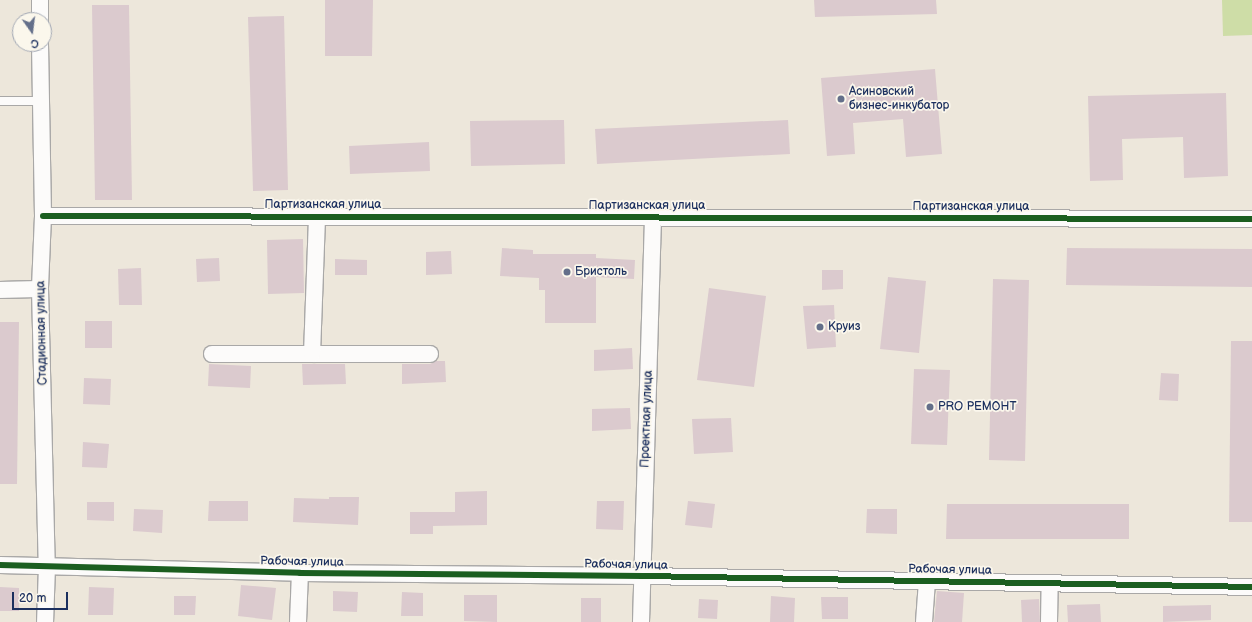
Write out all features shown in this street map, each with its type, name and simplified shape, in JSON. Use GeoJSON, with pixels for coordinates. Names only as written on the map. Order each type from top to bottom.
{"type":"FeatureCollection","features":[{"type":"Feature","properties":{"kind":"street"},"geometry":{"type":"LineString","coordinates":[[40,0],[40,12]]}},
{"type":"Feature","properties":{"kind":"street","name":"Стадионная улица"},"geometry":{"type":"LineString","coordinates":[[40,52],[43,216],[40,288],[47,566],[45,622]]}},
{"type":"Feature","properties":{"kind":"street","name":"Партизанская улица"},"geometry":{"type":"LineString","coordinates":[[43,216],[1252,218]]}},
{"type":"Feature","properties":{"kind":"street","name":"Партизанская улица"},"geometry":{"type":"LineString","coordinates":[[312,354],[317,216]]}},
{"type":"Feature","properties":{"kind":"street","name":"Проектная улица"},"geometry":{"type":"LineString","coordinates":[[641,622],[653,216]]}},
{"type":"Feature","properties":{"kind":"street"},"geometry":{"type":"LineString","coordinates":[[0,290],[40,288]]}},
{"type":"Feature","properties":{"kind":"street"},"geometry":{"type":"LineString","coordinates":[[212,354],[430,354]]}},
{"type":"Feature","properties":{"kind":"street","name":"Рабочая улица"},"geometry":{"type":"LineString","coordinates":[[0,565],[300,573],[643,576],[1252,586]]}},
{"type":"Feature","properties":{"kind":"street"},"geometry":{"type":"LineString","coordinates":[[298,622],[300,573]]}},
{"type":"Feature","properties":{"kind":"street"},"geometry":{"type":"LineString","coordinates":[[924,622],[927,581]]}},
{"type":"Feature","properties":{"kind":"street"},"geometry":{"type":"LineString","coordinates":[[1049,622],[1050,583]]}},
{"type":"Feature","properties":{"kind":"lane"},"geometry":{"type":"LineString","coordinates":[[0,101],[41,102]]}},
{"type":"Feature","properties":{"kind":"green space"},"geometry":{"type":"Polygon","coordinates":[[[1222,0],[1252,0],[1252,35],[1223,36],[1222,0]]]}},
{"type":"Feature","properties":{"kind":"building"},"geometry":{"type":"Polygon","coordinates":[[[325,0],[373,0],[372,56],[325,56],[325,0]]]}},
{"type":"Feature","properties":{"kind":"building"},"geometry":{"type":"Polygon","coordinates":[[[814,0],[936,0],[937,14],[815,17],[814,0]]]}},
{"type":"Feature","properties":{"kind":"building"},"geometry":{"type":"Polygon","coordinates":[[[92,5],[129,5],[132,200],[95,200],[92,5]]]}},
{"type":"Feature","properties":{"kind":"building"},"geometry":{"type":"Polygon","coordinates":[[[284,16],[288,190],[253,191],[248,17],[284,16]]]}},
{"type":"Feature","properties":{"kind":"building"},"geometry":{"type":"Polygon","coordinates":[[[935,69],[942,154],[906,157],[903,119],[853,123],[855,154],[827,156],[821,78],[935,69]]]}},
{"type":"Feature","properties":{"kind":"building"},"geometry":{"type":"Polygon","coordinates":[[[1226,93],[1228,176],[1184,178],[1183,137],[1122,139],[1123,180],[1090,181],[1088,96],[1226,93]]]}},
{"type":"Feature","properties":{"kind":"building"},"geometry":{"type":"Polygon","coordinates":[[[564,120],[565,164],[471,166],[470,121],[564,120]]]}},
{"type":"Feature","properties":{"kind":"building"},"geometry":{"type":"Polygon","coordinates":[[[788,120],[790,154],[597,164],[595,129],[788,120]]]}},
{"type":"Feature","properties":{"kind":"building"},"geometry":{"type":"Polygon","coordinates":[[[429,142],[430,171],[350,174],[349,146],[429,142]]]}},
{"type":"Feature","properties":{"kind":"building"},"geometry":{"type":"Polygon","coordinates":[[[303,239],[304,293],[268,294],[267,240],[303,239]]]}},
{"type":"Feature","properties":{"kind":"building","name":"Бристоль"},"geometry":{"type":"Polygon","coordinates":[[[502,248],[533,250],[533,254],[596,254],[596,258],[635,260],[634,279],[596,277],[596,323],[545,323],[545,290],[539,290],[539,278],[500,276],[502,248]]]}},
{"type":"Feature","properties":{"kind":"building"},"geometry":{"type":"Polygon","coordinates":[[[1067,248],[1252,249],[1252,287],[1066,285],[1067,248]]]}},
{"type":"Feature","properties":{"kind":"building"},"geometry":{"type":"Polygon","coordinates":[[[451,251],[452,274],[426,275],[426,252],[451,251]]]}},
{"type":"Feature","properties":{"kind":"building"},"geometry":{"type":"Polygon","coordinates":[[[219,258],[220,281],[197,282],[196,259],[219,258]]]}},
{"type":"Feature","properties":{"kind":"building"},"geometry":{"type":"Polygon","coordinates":[[[335,259],[367,260],[367,275],[335,275],[335,259]]]}},
{"type":"Feature","properties":{"kind":"building"},"geometry":{"type":"Polygon","coordinates":[[[141,268],[142,305],[119,305],[118,269],[141,268]]]}},
{"type":"Feature","properties":{"kind":"building"},"geometry":{"type":"Polygon","coordinates":[[[822,270],[843,270],[843,289],[822,290],[822,270]]]}},
{"type":"Feature","properties":{"kind":"building"},"geometry":{"type":"Polygon","coordinates":[[[888,277],[926,281],[919,353],[880,349],[888,277]]]}},
{"type":"Feature","properties":{"kind":"building"},"geometry":{"type":"Polygon","coordinates":[[[993,279],[1029,280],[1025,461],[989,460],[993,279]]]}},
{"type":"Feature","properties":{"kind":"building"},"geometry":{"type":"Polygon","coordinates":[[[709,288],[766,296],[754,387],[697,380],[709,288]]]}},
{"type":"Feature","properties":{"kind":"building","name":"Круиз"},"geometry":{"type":"Polygon","coordinates":[[[834,305],[836,347],[807,349],[803,306],[834,305]]]}},
{"type":"Feature","properties":{"kind":"building"},"geometry":{"type":"Polygon","coordinates":[[[85,321],[112,321],[112,348],[85,348],[85,321]]]}},
{"type":"Feature","properties":{"kind":"building"},"geometry":{"type":"Polygon","coordinates":[[[0,322],[19,322],[17,484],[0,484],[0,322]]]}},
{"type":"Feature","properties":{"kind":"building"},"geometry":{"type":"Polygon","coordinates":[[[1231,341],[1252,341],[1252,522],[1229,522],[1231,341]]]}},
{"type":"Feature","properties":{"kind":"building"},"geometry":{"type":"Polygon","coordinates":[[[632,348],[633,369],[594,371],[594,350],[632,348]]]}},
{"type":"Feature","properties":{"kind":"building"},"geometry":{"type":"Polygon","coordinates":[[[436,361],[445,361],[446,382],[402,384],[402,364],[430,364],[436,361]]]}},
{"type":"Feature","properties":{"kind":"building"},"geometry":{"type":"Polygon","coordinates":[[[209,364],[251,366],[250,388],[208,386],[209,364]]]}},
{"type":"Feature","properties":{"kind":"building"},"geometry":{"type":"Polygon","coordinates":[[[302,364],[345,364],[346,384],[303,385],[302,364]]]}},
{"type":"Feature","properties":{"kind":"building","name":"PRO РЕМОНТ"},"geometry":{"type":"Polygon","coordinates":[[[914,369],[950,370],[947,445],[911,444],[914,369]]]}},
{"type":"Feature","properties":{"kind":"building"},"geometry":{"type":"Polygon","coordinates":[[[1161,373],[1179,374],[1178,401],[1159,400],[1161,373]]]}},
{"type":"Feature","properties":{"kind":"building"},"geometry":{"type":"Polygon","coordinates":[[[84,378],[111,379],[110,405],[83,404],[84,378]]]}},
{"type":"Feature","properties":{"kind":"building"},"geometry":{"type":"Polygon","coordinates":[[[630,408],[631,429],[592,431],[592,409],[630,408]]]}},
{"type":"Feature","properties":{"kind":"building"},"geometry":{"type":"Polygon","coordinates":[[[731,418],[733,452],[694,454],[692,419],[731,418]]]}},
{"type":"Feature","properties":{"kind":"building"},"geometry":{"type":"Polygon","coordinates":[[[83,442],[109,444],[107,468],[82,467],[83,442]]]}},
{"type":"Feature","properties":{"kind":"building"},"geometry":{"type":"Polygon","coordinates":[[[487,491],[487,525],[433,526],[433,534],[410,534],[410,512],[455,512],[455,492],[487,491]]]}},
{"type":"Feature","properties":{"kind":"building"},"geometry":{"type":"Polygon","coordinates":[[[329,497],[359,497],[358,525],[293,522],[294,498],[329,499],[329,497]]]}},
{"type":"Feature","properties":{"kind":"building"},"geometry":{"type":"Polygon","coordinates":[[[209,501],[248,501],[248,521],[208,521],[209,501]]]}},
{"type":"Feature","properties":{"kind":"building"},"geometry":{"type":"Polygon","coordinates":[[[597,501],[624,501],[623,530],[596,529],[597,501]]]}},
{"type":"Feature","properties":{"kind":"building"},"geometry":{"type":"Polygon","coordinates":[[[688,501],[715,504],[712,528],[685,525],[688,501]]]}},
{"type":"Feature","properties":{"kind":"building"},"geometry":{"type":"Polygon","coordinates":[[[87,502],[114,502],[114,521],[87,520],[87,502]]]}},
{"type":"Feature","properties":{"kind":"building"},"geometry":{"type":"Polygon","coordinates":[[[947,504],[1129,504],[1129,539],[946,539],[947,504]]]}},
{"type":"Feature","properties":{"kind":"building"},"geometry":{"type":"Polygon","coordinates":[[[134,509],[163,510],[162,533],[133,531],[134,509]]]}},
{"type":"Feature","properties":{"kind":"building"},"geometry":{"type":"Polygon","coordinates":[[[867,509],[897,509],[897,534],[866,533],[867,509]]]}},
{"type":"Feature","properties":{"kind":"building"},"geometry":{"type":"Polygon","coordinates":[[[241,585],[276,588],[272,620],[238,616],[241,585]]]}},
{"type":"Feature","properties":{"kind":"building"},"geometry":{"type":"Polygon","coordinates":[[[0,587],[19,588],[19,611],[0,611],[0,587]]]}},
{"type":"Feature","properties":{"kind":"building"},"geometry":{"type":"Polygon","coordinates":[[[89,587],[114,588],[113,615],[88,615],[89,587]]]}},
{"type":"Feature","properties":{"kind":"building"},"geometry":{"type":"Polygon","coordinates":[[[333,591],[358,592],[357,612],[333,611],[333,591]]]}},
{"type":"Feature","properties":{"kind":"building"},"geometry":{"type":"Polygon","coordinates":[[[937,591],[964,593],[962,622],[934,622],[937,591]]]}},
{"type":"Feature","properties":{"kind":"building"},"geometry":{"type":"Polygon","coordinates":[[[402,592],[423,593],[423,616],[401,616],[402,592]]]}},
{"type":"Feature","properties":{"kind":"building"},"geometry":{"type":"Polygon","coordinates":[[[464,595],[497,595],[497,622],[464,621],[464,595]]]}},
{"type":"Feature","properties":{"kind":"building"},"geometry":{"type":"Polygon","coordinates":[[[174,596],[196,596],[195,615],[174,615],[174,596]]]}},
{"type":"Feature","properties":{"kind":"building"},"geometry":{"type":"Polygon","coordinates":[[[771,596],[795,598],[794,622],[770,622],[771,596]]]}},
{"type":"Feature","properties":{"kind":"building"},"geometry":{"type":"Polygon","coordinates":[[[821,597],[848,597],[848,619],[822,619],[821,597]]]}},
{"type":"Feature","properties":{"kind":"building"},"geometry":{"type":"Polygon","coordinates":[[[581,598],[601,598],[601,622],[581,622],[581,598]]]}},
{"type":"Feature","properties":{"kind":"building"},"geometry":{"type":"Polygon","coordinates":[[[699,599],[718,600],[717,619],[698,618],[699,599]]]}},
{"type":"Feature","properties":{"kind":"building"},"geometry":{"type":"Polygon","coordinates":[[[1039,599],[1040,622],[1022,622],[1021,600],[1039,599]]]}},
{"type":"Feature","properties":{"kind":"building"},"geometry":{"type":"Polygon","coordinates":[[[1100,604],[1101,622],[1068,622],[1067,605],[1100,604]]]}},
{"type":"Feature","properties":{"kind":"building"},"geometry":{"type":"Polygon","coordinates":[[[1211,605],[1211,620],[1163,622],[1163,606],[1211,605]]]}},
{"type":"Feature","properties":{"kind":"cycle path"},"geometry":{"type":"LineString","coordinates":[[43,216],[1252,219]]}},
{"type":"Feature","properties":{"kind":"cycle path"},"geometry":{"type":"LineString","coordinates":[[0,565],[300,573],[643,576],[1252,587]]}},
{"type":"Feature","properties":{"kind":"place","name":"Асиновский бизнес-инкубатор"},"geometry":{"type":"Point","coordinates":[841,99]}},
{"type":"Feature","properties":{"kind":"place","name":"Бристоль"},"geometry":{"type":"Point","coordinates":[567,272]}},
{"type":"Feature","properties":{"kind":"place","name":"Круиз"},"geometry":{"type":"Point","coordinates":[820,327]}},
{"type":"Feature","properties":{"kind":"place","name":"PRO РЕМОНТ"},"geometry":{"type":"Point","coordinates":[930,407]}}]}
